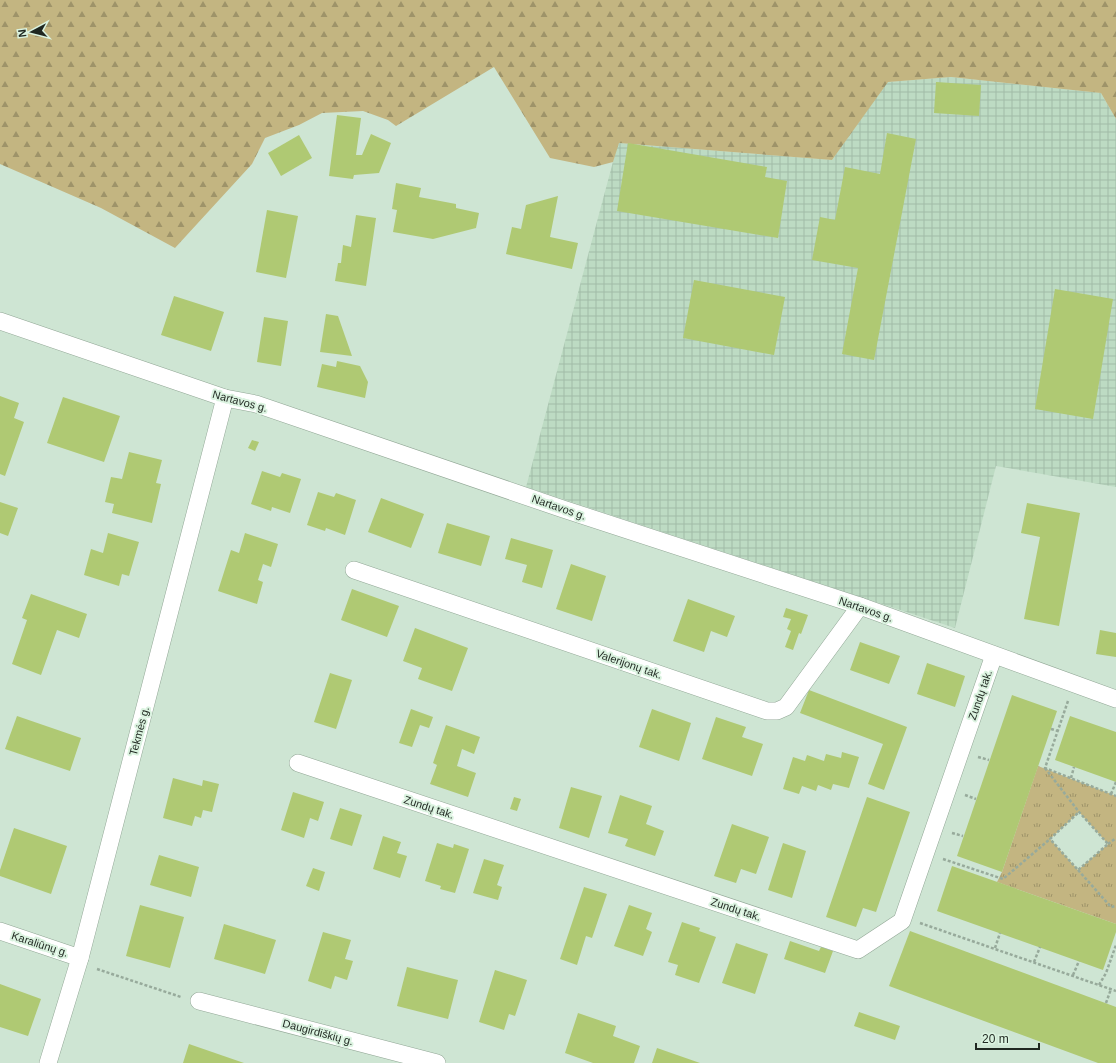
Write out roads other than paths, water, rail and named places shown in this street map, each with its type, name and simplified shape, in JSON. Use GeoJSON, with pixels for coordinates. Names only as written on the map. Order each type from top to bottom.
{"type":"FeatureCollection","features":[{"type":"Feature","properties":{"kind":"street","name":"Nartavos g."},"geometry":{"type":"LineString","coordinates":[[0,321],[225,398],[256,404],[563,509],[860,606],[1116,699]]}},
{"type":"Feature","properties":{"kind":"street","name":"Tekmės g."},"geometry":{"type":"LineString","coordinates":[[48,1063],[79,960],[225,398]]}},
{"type":"Feature","properties":{"kind":"street","name":"Valerijonų tak."},"geometry":{"type":"LineString","coordinates":[[354,570],[767,712],[777,712],[786,707],[860,606]]}},
{"type":"Feature","properties":{"kind":"street","name":"Zundų tak."},"geometry":{"type":"LineString","coordinates":[[298,763],[858,950],[902,921],[994,655]]}},
{"type":"Feature","properties":{"kind":"street","name":"Karaliūnų g."},"geometry":{"type":"LineString","coordinates":[[0,931],[79,960]]}},
{"type":"Feature","properties":{"kind":"street","name":"Daugirdiškių g."},"geometry":{"type":"LineString","coordinates":[[199,1001],[437,1063]]}}]}
